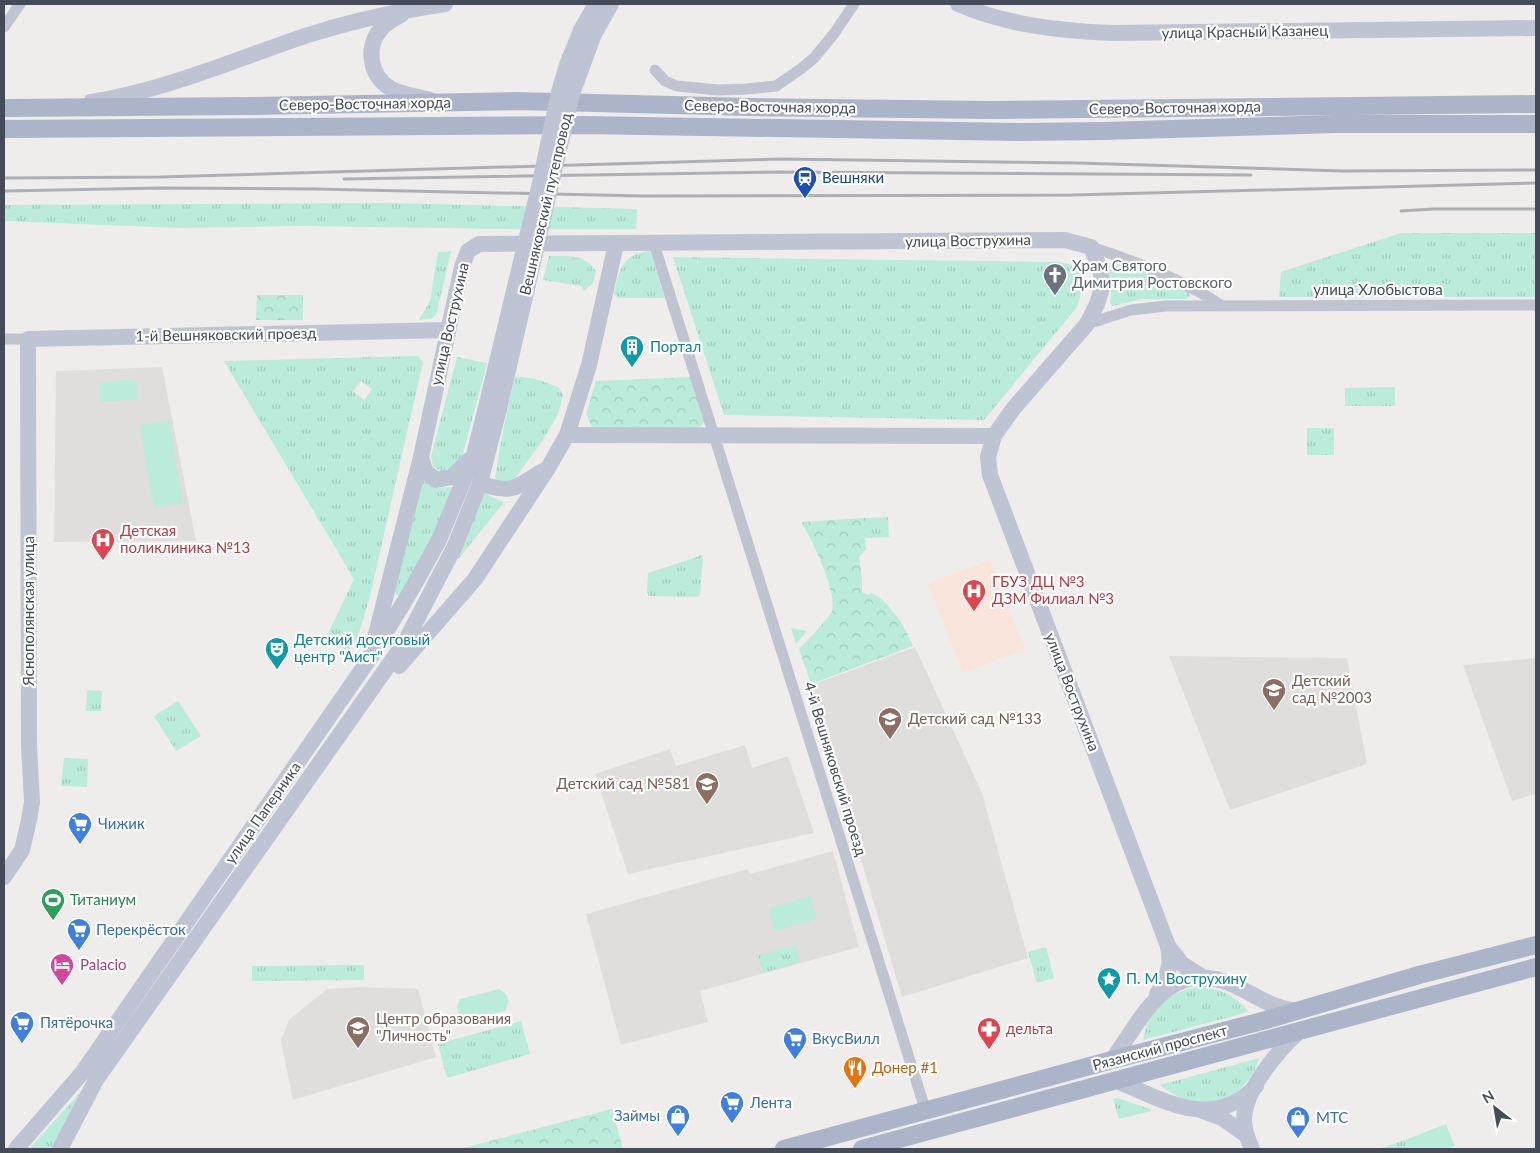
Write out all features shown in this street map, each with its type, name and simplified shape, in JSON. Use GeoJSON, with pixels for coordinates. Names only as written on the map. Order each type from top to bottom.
{"type":"FeatureCollection","features":[{"type":"Feature","properties":{"kind":"main road","name":"Северо-Восточная хорда"},"geometry":{"type":"LineString","coordinates":[[4,108],[563,101],[758,107],[990,110],[1536,104]]}},
{"type":"Feature","properties":{"kind":"main road","name":"Северо-Восточная хорда"},"geometry":{"type":"LineString","coordinates":[[4,129],[583,124],[1030,132],[1336,124],[1536,124]]}},
{"type":"Feature","properties":{"kind":"main road","name":"Рязанский проспект"},"geometry":{"type":"LineString","coordinates":[[784,1149],[1266,1020],[1419,975],[1536,946]]}},
{"type":"Feature","properties":{"kind":"main road","name":"Рязанский проспект"},"geometry":{"type":"LineString","coordinates":[[862,1149],[1536,967]]}},
{"type":"Feature","properties":{"kind":"street"},"geometry":{"type":"LineString","coordinates":[[4,27],[20,4]]}},
{"type":"Feature","properties":{"kind":"street"},"geometry":{"type":"LineString","coordinates":[[62,107],[142,92],[190,78],[306,36],[390,13],[445,4]]}},
{"type":"Feature","properties":{"kind":"street","name":"Вешняковский путепровод"},"geometry":{"type":"LineString","coordinates":[[492,408],[559,92],[567,65],[596,4]]}},
{"type":"Feature","properties":{"kind":"street","name":"Вешняковский путепровод"},"geometry":{"type":"LineString","coordinates":[[492,408],[572,94],[594,34],[610,4]]}},
{"type":"Feature","properties":{"kind":"street"},"geometry":{"type":"LineString","coordinates":[[655,70],[665,81],[677,86],[718,90],[776,86],[814,58],[833,35],[854,4]]}},
{"type":"Feature","properties":{"kind":"street","name":"улица Красный Казанец"},"geometry":{"type":"LineString","coordinates":[[958,4],[1006,20],[1084,32],[1141,33],[1536,28]]}},
{"type":"Feature","properties":{"kind":"street"},"geometry":{"type":"LineString","coordinates":[[412,9],[387,23],[376,34],[371,49],[372,64],[378,78],[390,88],[440,102]]}},
{"type":"Feature","properties":{"kind":"street","name":"улица Вострухина"},"geometry":{"type":"LineString","coordinates":[[370,658],[421,457],[462,267],[468,251],[478,244],[1065,240],[1091,246],[1100,269],[1103,285],[1097,304],[1087,324],[1014,409],[994,436],[988,457],[990,476],[1170,954],[1169,970],[1162,988],[1112,1060]]}},
{"type":"Feature","properties":{"kind":"street"},"geometry":{"type":"LineString","coordinates":[[348,724],[475,579],[548,468],[567,435],[589,365],[616,244]]}},
{"type":"Feature","properties":{"kind":"street","name":"4-й Вешняковский проезд"},"geometry":{"type":"LineString","coordinates":[[654,244],[926,1112]]}},
{"type":"Feature","properties":{"kind":"street"},"geometry":{"type":"LineString","coordinates":[[1091,246],[1128,258],[1207,296],[1220,305]]}},
{"type":"Feature","properties":{"kind":"street","name":"улица Хлобыстова"},"geometry":{"type":"LineString","coordinates":[[1087,324],[1131,310],[1166,306],[1536,305]]}},
{"type":"Feature","properties":{"kind":"street","name":"1-й Вешняковский проезд"},"geometry":{"type":"LineString","coordinates":[[4,340],[448,330]]}},
{"type":"Feature","properties":{"kind":"street","name":"Яснополянская улица"},"geometry":{"type":"LineString","coordinates":[[4,877],[22,850],[32,802],[29,745],[28,339]]}},
{"type":"Feature","properties":{"kind":"street","name":"улица Паперника"},"geometry":{"type":"LineString","coordinates":[[16,1149],[82,1073],[370,658],[440,540],[492,408]]}},
{"type":"Feature","properties":{"kind":"street","name":"улица Паперника"},"geometry":{"type":"LineString","coordinates":[[60,1149],[96,1080],[405,642],[455,546],[480,484],[492,408]]}},
{"type":"Feature","properties":{"kind":"street"},"geometry":{"type":"LineString","coordinates":[[567,435],[994,436]]}},
{"type":"Feature","properties":{"kind":"street"},"geometry":{"type":"LineString","coordinates":[[421,457],[425,471],[436,480],[452,477],[474,455]]}},
{"type":"Feature","properties":{"kind":"street"},"geometry":{"type":"LineString","coordinates":[[480,484],[496,489],[513,489],[548,468]]}},
{"type":"Feature","properties":{"kind":"street","name":"улица Вострухина"},"geometry":{"type":"LineString","coordinates":[[1168,946],[1182,964],[1206,978]]}},
{"type":"Feature","properties":{"kind":"street"},"geometry":{"type":"LineString","coordinates":[[1169,1102],[1152,1086],[1144,1074],[1138,1054],[1138,1036],[1147,1008],[1167,989],[1177,983],[1206,978],[1231,984],[1272,1006],[1298,1011]]}},
{"type":"Feature","properties":{"kind":"street"},"geometry":{"type":"LineString","coordinates":[[1241,990],[1256,1004],[1266,1020],[1270,1038],[1266,1072]]}},
{"type":"Feature","properties":{"kind":"street"},"geometry":{"type":"LineString","coordinates":[[1200,1111],[1218,1109],[1235,1103],[1249,1093],[1281,1050],[1301,1030]]}},
{"type":"Feature","properties":{"kind":"street"},"geometry":{"type":"LineString","coordinates":[[1116,1081],[1183,1108],[1222,1118],[1249,1142]]}},
{"type":"Feature","properties":{"kind":"street"},"geometry":{"type":"LineString","coordinates":[[1249,1142],[1244,1121],[1245,1109],[1256,1086]]}},
{"type":"Feature","properties":{"kind":"shaded area"},"geometry":{"type":"Polygon","coordinates":[[[162,367],[196,541],[54,542],[56,371],[162,367]]]}},
{"type":"Feature","properties":{"kind":"shaded area","name":"ГБУЗ ДЦ №3 ДЗМ Филиал №3"},"geometry":{"type":"Polygon","coordinates":[[[990,560],[1025,649],[963,673],[928,584],[990,560]]]}},
{"type":"Feature","properties":{"kind":"shaded area"},"geometry":{"type":"Polygon","coordinates":[[[915,647],[982,793],[1028,958],[902,997],[853,833],[806,687],[915,647]]]}},
{"type":"Feature","properties":{"kind":"shaded area","name":"Детский сад №2003"},"geometry":{"type":"Polygon","coordinates":[[[1169,656],[1347,658],[1367,764],[1230,810],[1169,656]]]}},
{"type":"Feature","properties":{"kind":"shaded area"},"geometry":{"type":"Polygon","coordinates":[[[1536,658],[1536,794],[1512,801],[1463,665],[1536,658]]]}},
{"type":"Feature","properties":{"kind":"shaded area"},"geometry":{"type":"Polygon","coordinates":[[[745,745],[752,768],[788,756],[814,833],[628,874],[595,774],[670,749],[676,766],[745,745]]]}},
{"type":"Feature","properties":{"kind":"shaded area"},"geometry":{"type":"Polygon","coordinates":[[[833,851],[859,947],[700,991],[708,1022],[621,1045],[586,914],[748,869],[750,874],[833,851]]]}},
{"type":"Feature","properties":{"kind":"shaded area","name":"Центр образования \"Личность\""},"geometry":{"type":"Polygon","coordinates":[[[364,987],[418,989],[436,1057],[293,1100],[281,1041],[289,1020],[327,989],[364,987]]]}},
{"type":"Feature","properties":{"kind":"green space"},"geometry":{"type":"Polygon","coordinates":[[[391,203],[637,209],[636,229],[302,226],[181,228],[4,221],[4,205],[391,203]]]}},
{"type":"Feature","properties":{"kind":"green space"},"geometry":{"type":"Polygon","coordinates":[[[1401,233],[1536,233],[1536,297],[1279,297],[1281,272],[1401,233]]]}},
{"type":"Feature","properties":{"kind":"green space"},"geometry":{"type":"Polygon","coordinates":[[[451,251],[437,312],[433,318],[419,320],[430,301],[438,252],[451,251]]]}},
{"type":"Feature","properties":{"kind":"green space"},"geometry":{"type":"Polygon","coordinates":[[[650,251],[665,298],[618,298],[614,294],[623,265],[633,256],[650,251]]]}},
{"type":"Feature","properties":{"kind":"green space"},"geometry":{"type":"Polygon","coordinates":[[[549,256],[576,257],[587,261],[596,271],[593,283],[584,291],[581,286],[543,280],[549,256]]]}},
{"type":"Feature","properties":{"kind":"green space"},"geometry":{"type":"Polygon","coordinates":[[[673,257],[1057,262],[1075,267],[1082,276],[1082,283],[1077,307],[984,420],[724,415],[673,257]]]}},
{"type":"Feature","properties":{"kind":"green space"},"geometry":{"type":"Polygon","coordinates":[[[1115,262],[1146,272],[1188,291],[1191,296],[1185,299],[1142,299],[1113,306],[1110,303],[1112,283],[1108,267],[1110,263],[1115,262]]]}},
{"type":"Feature","properties":{"kind":"green space"},"geometry":{"type":"Polygon","coordinates":[[[257,295],[303,295],[303,320],[256,320],[257,295]]]}},
{"type":"Feature","properties":{"kind":"green space"},"geometry":{"type":"Polygon","coordinates":[[[418,356],[423,362],[370,596],[359,633],[348,655],[327,636],[354,579],[224,361],[418,356]],[[361,381],[353,391],[364,400],[372,389],[361,381]]]}},
{"type":"Feature","properties":{"kind":"green space"},"geometry":{"type":"Polygon","coordinates":[[[457,357],[487,363],[460,465],[442,472],[433,466],[431,456],[457,357]]]}},
{"type":"Feature","properties":{"kind":"green space"},"geometry":{"type":"Polygon","coordinates":[[[515,376],[536,379],[558,387],[563,395],[558,414],[543,440],[516,477],[506,483],[497,483],[495,476],[515,376]]]}},
{"type":"Feature","properties":{"kind":"green space"},"geometry":{"type":"Polygon","coordinates":[[[691,377],[705,421],[695,433],[594,431],[586,414],[596,381],[691,377]]]}},
{"type":"Feature","properties":{"kind":"green space"},"geometry":{"type":"Polygon","coordinates":[[[136,379],[138,399],[101,402],[99,383],[136,379]]]}},
{"type":"Feature","properties":{"kind":"green space"},"geometry":{"type":"Polygon","coordinates":[[[1395,387],[1395,406],[1345,406],[1345,388],[1395,387]]]}},
{"type":"Feature","properties":{"kind":"green space"},"geometry":{"type":"Polygon","coordinates":[[[169,420],[183,503],[154,508],[140,425],[169,420]]]}},
{"type":"Feature","properties":{"kind":"green space"},"geometry":{"type":"Polygon","coordinates":[[[1307,428],[1334,428],[1334,455],[1307,455],[1307,428]]]}},
{"type":"Feature","properties":{"kind":"green space"},"geometry":{"type":"Polygon","coordinates":[[[422,476],[438,488],[452,487],[433,540],[400,596],[396,595],[395,590],[422,476]]]}},
{"type":"Feature","properties":{"kind":"green space"},"geometry":{"type":"Polygon","coordinates":[[[485,492],[504,502],[457,561],[485,492]]]}},
{"type":"Feature","properties":{"kind":"green space"},"geometry":{"type":"Polygon","coordinates":[[[888,517],[889,537],[864,538],[863,518],[888,517]]]}},
{"type":"Feature","properties":{"kind":"green space"},"geometry":{"type":"Polygon","coordinates":[[[863,518],[866,549],[859,557],[862,592],[868,595],[872,593],[879,597],[891,609],[902,624],[913,646],[811,684],[799,649],[830,614],[833,603],[828,580],[802,522],[863,518]]]}},
{"type":"Feature","properties":{"kind":"green space"},"geometry":{"type":"Polygon","coordinates":[[[701,555],[703,557],[700,595],[697,597],[649,596],[647,592],[648,573],[701,555]]]}},
{"type":"Feature","properties":{"kind":"green space"},"geometry":{"type":"Polygon","coordinates":[[[791,628],[807,631],[796,644],[791,628]]]}},
{"type":"Feature","properties":{"kind":"green space"},"geometry":{"type":"Polygon","coordinates":[[[87,690],[102,691],[101,711],[86,711],[87,690]]]}},
{"type":"Feature","properties":{"kind":"green space"},"geometry":{"type":"Polygon","coordinates":[[[178,701],[201,736],[176,751],[154,716],[178,701]]]}},
{"type":"Feature","properties":{"kind":"green space"},"geometry":{"type":"Polygon","coordinates":[[[64,758],[88,759],[87,787],[61,786],[64,758]]]}},
{"type":"Feature","properties":{"kind":"green space"},"geometry":{"type":"Polygon","coordinates":[[[810,896],[817,919],[775,931],[769,908],[810,896]]]}},
{"type":"Feature","properties":{"kind":"green space"},"geometry":{"type":"Polygon","coordinates":[[[796,945],[801,962],[763,973],[758,955],[796,945]]]}},
{"type":"Feature","properties":{"kind":"green space"},"geometry":{"type":"Polygon","coordinates":[[[1046,947],[1054,978],[1037,983],[1028,952],[1046,947]]]}},
{"type":"Feature","properties":{"kind":"green space"},"geometry":{"type":"Polygon","coordinates":[[[364,965],[364,980],[252,981],[252,966],[364,965]]]}},
{"type":"Feature","properties":{"kind":"green space"},"geometry":{"type":"Polygon","coordinates":[[[1197,987],[1212,989],[1226,994],[1238,1001],[1249,1012],[1143,1040],[1149,1020],[1161,1004],[1177,993],[1197,987]]]}},
{"type":"Feature","properties":{"kind":"green space"},"geometry":{"type":"Polygon","coordinates":[[[499,989],[508,998],[505,1011],[465,1020],[459,1016],[457,1006],[460,999],[499,989]]]}},
{"type":"Feature","properties":{"kind":"green space"},"geometry":{"type":"Polygon","coordinates":[[[521,1021],[530,1054],[447,1078],[438,1044],[521,1021]]]}},
{"type":"Feature","properties":{"kind":"green space"},"geometry":{"type":"Polygon","coordinates":[[[1259,1058],[1252,1074],[1243,1086],[1231,1095],[1218,1100],[1203,1102],[1188,1100],[1174,1095],[1160,1085],[1259,1058]]]}},
{"type":"Feature","properties":{"kind":"green space"},"geometry":{"type":"Polygon","coordinates":[[[86,1086],[52,1149],[29,1149],[86,1086]]]}},
{"type":"Feature","properties":{"kind":"green space"},"geometry":{"type":"Polygon","coordinates":[[[1117,1098],[1150,1109],[1151,1111],[1119,1119],[1113,1099],[1117,1098]]]}},
{"type":"Feature","properties":{"kind":"green space"},"geometry":{"type":"Polygon","coordinates":[[[612,1109],[623,1149],[459,1149],[612,1109]]]}},
{"type":"Feature","properties":{"kind":"green space"},"geometry":{"type":"Polygon","coordinates":[[[1446,1124],[1455,1146],[1447,1149],[1408,1149],[1405,1140],[1446,1124]]]}},
{"type":"Feature","properties":{"kind":"green space"},"geometry":{"type":"Polygon","coordinates":[[[1405,1140],[1408,1149],[1379,1149],[1405,1140]]]}},
{"type":"Feature","properties":{"kind":"railway"},"geometry":{"type":"LineString","coordinates":[[4,178],[160,177],[781,159],[1077,163],[1343,171],[1536,170]]}},
{"type":"Feature","properties":{"kind":"railway"},"geometry":{"type":"LineString","coordinates":[[344,179],[777,172],[1251,175]]}},
{"type":"Feature","properties":{"kind":"railway"},"geometry":{"type":"LineString","coordinates":[[4,191],[163,188],[315,189],[643,196],[1072,195],[1536,183]]}},
{"type":"Feature","properties":{"kind":"railway"},"geometry":{"type":"LineString","coordinates":[[1401,211],[1433,209],[1536,209]]}},
{"type":"Feature","properties":{"kind":"place","name":"Вешняки"},"geometry":{"type":"Point","coordinates":[805,199]}},
{"type":"Feature","properties":{"kind":"place","name":"Храм Святого Димитрия Ростовского"},"geometry":{"type":"Point","coordinates":[1055,296]}},
{"type":"Feature","properties":{"kind":"place","name":"Портал"},"geometry":{"type":"Point","coordinates":[632,368]}},
{"type":"Feature","properties":{"kind":"place","name":"Детская поликлиника №13"},"geometry":{"type":"Point","coordinates":[103,561]}},
{"type":"Feature","properties":{"kind":"place","name":"ГБУЗ ДЦ №3 ДЗМ Филиал №3"},"geometry":{"type":"Point","coordinates":[974,612]}},
{"type":"Feature","properties":{"kind":"place","name":"Детский досуговый центр \"Аист\""},"geometry":{"type":"Point","coordinates":[277,670]}},
{"type":"Feature","properties":{"kind":"place","name":"Детский сад №2003"},"geometry":{"type":"Point","coordinates":[1274,711]}},
{"type":"Feature","properties":{"kind":"place","name":"Детский сад №133"},"geometry":{"type":"Point","coordinates":[890,740]}},
{"type":"Feature","properties":{"kind":"place","name":"Детский сад №581"},"geometry":{"type":"Point","coordinates":[707,805]}},
{"type":"Feature","properties":{"kind":"place","name":"Чижик"},"geometry":{"type":"Point","coordinates":[80,845]}},
{"type":"Feature","properties":{"kind":"place","name":"Титаниум"},"geometry":{"type":"Point","coordinates":[53,921]}},
{"type":"Feature","properties":{"kind":"place","name":"Перекрёсток"},"geometry":{"type":"Point","coordinates":[79,951]}},
{"type":"Feature","properties":{"kind":"place","name":"Palacio"},"geometry":{"type":"Point","coordinates":[62,986]}},
{"type":"Feature","properties":{"kind":"place","name":"П. М. Вострухину"},"geometry":{"type":"Point","coordinates":[1109,1000]}},
{"type":"Feature","properties":{"kind":"place","name":"Пятёрочка"},"geometry":{"type":"Point","coordinates":[22,1044]}},
{"type":"Feature","properties":{"kind":"place","name":"Центр образования \"Личность\""},"geometry":{"type":"Point","coordinates":[358,1049]}},
{"type":"Feature","properties":{"kind":"place","name":"дельта"},"geometry":{"type":"Point","coordinates":[989,1050]}},
{"type":"Feature","properties":{"kind":"place","name":"ВкусВилл"},"geometry":{"type":"Point","coordinates":[795,1060]}},
{"type":"Feature","properties":{"kind":"place","name":"Донер #1"},"geometry":{"type":"Point","coordinates":[855,1089]}},
{"type":"Feature","properties":{"kind":"place","name":"Лента"},"geometry":{"type":"Point","coordinates":[732,1124]}},
{"type":"Feature","properties":{"kind":"place","name":"Займы"},"geometry":{"type":"Point","coordinates":[678,1137]}},
{"type":"Feature","properties":{"kind":"place","name":"МТС"},"geometry":{"type":"Point","coordinates":[1298,1139]}}]}
